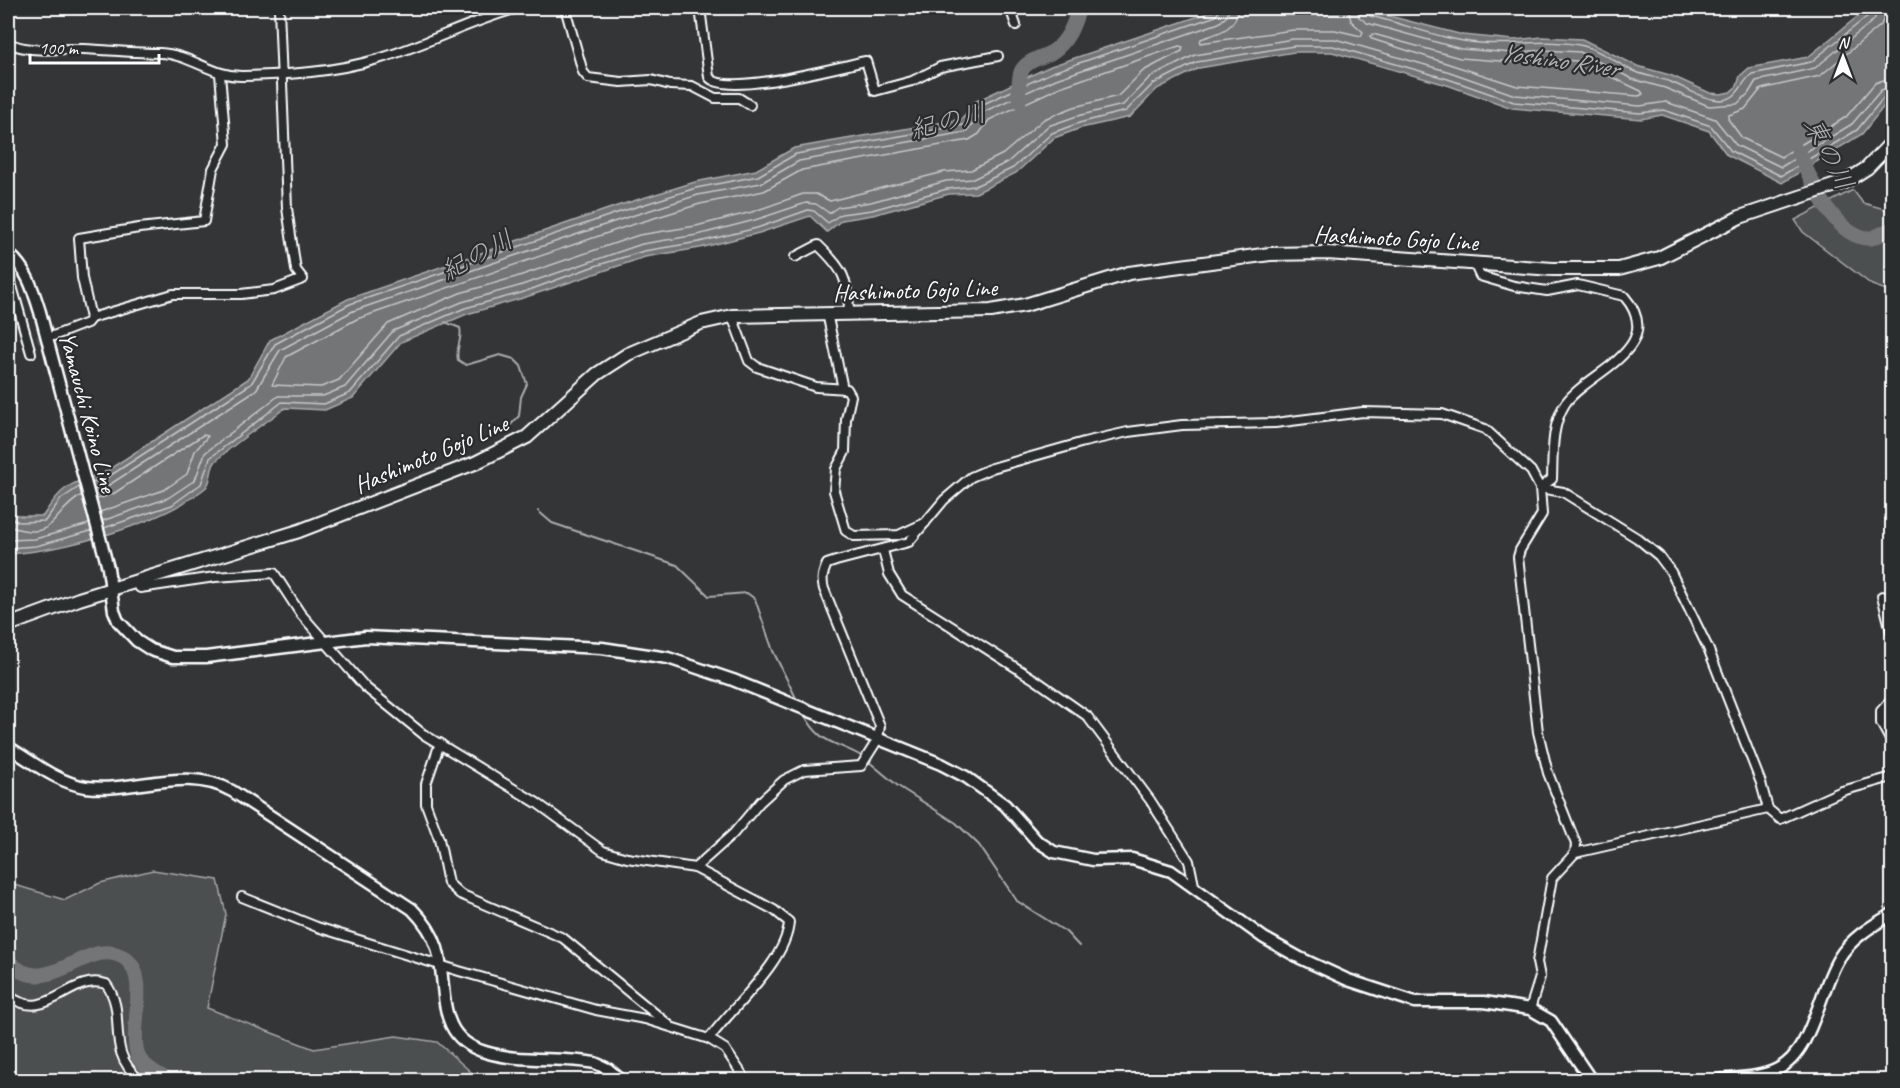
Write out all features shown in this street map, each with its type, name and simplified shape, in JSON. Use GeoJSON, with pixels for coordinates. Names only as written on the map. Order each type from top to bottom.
{"type":"FeatureCollection","features":[{"type":"Feature","properties":{"kind":"main road","name":"Hashimoto Gojo Line"},"geometry":{"type":"LineString","coordinates":[[8,625],[299,531],[505,450],[527,437],[597,374],[628,354],[701,323],[732,316],[991,311],[1025,305],[1129,273],[1270,254],[1328,253],[1592,271],[1619,269],[1659,258],[1740,217],[1845,182],[1867,168],[1893,142]]}},
{"type":"Feature","properties":{"kind":"street"},"geometry":{"type":"LineString","coordinates":[[53,336],[87,323],[90,318],[173,294],[263,292],[303,279],[296,270],[287,208],[279,8]]}},
{"type":"Feature","properties":{"kind":"street"},"geometry":{"type":"LineString","coordinates":[[8,43],[25,50],[84,49],[113,53],[164,53],[190,60],[220,74],[241,76],[322,72],[380,59],[492,15],[518,8]]}},
{"type":"Feature","properties":{"kind":"street"},"geometry":{"type":"LineString","coordinates":[[565,8],[583,72],[588,78],[621,82],[651,80],[670,85],[693,86],[715,98],[739,98],[750,105]]}},
{"type":"Feature","properties":{"kind":"street"},"geometry":{"type":"LineString","coordinates":[[700,8],[709,77],[713,82],[721,84],[772,80],[866,61],[875,91],[912,81],[940,67],[998,56]]}},
{"type":"Feature","properties":{"kind":"street"},"geometry":{"type":"LineString","coordinates":[[1011,8],[1016,25]]}},
{"type":"Feature","properties":{"kind":"street"},"geometry":{"type":"LineString","coordinates":[[90,318],[82,278],[79,238],[139,228],[204,221],[213,169],[226,144],[220,74]]}},
{"type":"Feature","properties":{"kind":"street"},"geometry":{"type":"LineString","coordinates":[[795,256],[818,245],[839,266],[849,294],[849,313]]}},
{"type":"Feature","properties":{"kind":"street","name":"Yamauchi Koino Line"},"geometry":{"type":"LineString","coordinates":[[8,256],[23,268],[32,283],[108,568],[114,611],[125,629],[151,650],[173,657],[207,657],[326,641],[366,637],[407,637],[602,648],[668,658],[733,680],[966,777],[1005,805],[1037,841],[1054,852],[1093,860],[1132,859],[1150,862],[1171,871],[1194,885],[1264,938],[1300,958],[1374,990],[1415,1002],[1484,1002],[1530,1010]]}},
{"type":"Feature","properties":{"kind":"street"},"geometry":{"type":"LineString","coordinates":[[1474,263],[1480,276],[1514,286],[1547,291],[1578,285],[1624,296],[1636,315],[1636,330],[1627,350],[1566,401],[1555,430],[1552,479],[1540,488]]}},
{"type":"Feature","properties":{"kind":"street"},"geometry":{"type":"LineString","coordinates":[[8,272],[31,353]]}},
{"type":"Feature","properties":{"kind":"street"},"geometry":{"type":"LineString","coordinates":[[827,313],[843,389]]}},
{"type":"Feature","properties":{"kind":"street"},"geometry":{"type":"LineString","coordinates":[[732,316],[749,361],[757,367],[816,387],[847,389],[851,396],[846,419],[845,452],[836,469],[834,491],[841,508],[846,531],[854,536],[899,535],[927,522]]}},
{"type":"Feature","properties":{"kind":"street"},"geometry":{"type":"LineString","coordinates":[[28,342],[37,340]]}},
{"type":"Feature","properties":{"kind":"street"},"geometry":{"type":"LineString","coordinates":[[695,868],[733,834],[760,802],[784,780],[804,770],[861,766],[878,739],[880,726],[821,581],[827,564],[909,542],[944,500],[971,477],[992,468],[1128,432],[1182,425],[1275,423],[1363,412],[1442,414],[1466,420],[1485,429],[1531,471],[1540,488],[1542,514],[1518,557],[1538,732],[1548,773],[1576,844],[1575,853]]}},
{"type":"Feature","properties":{"kind":"street"},"geometry":{"type":"LineString","coordinates":[[1540,488],[1563,492],[1628,532],[1659,556],[1671,572],[1708,648],[1761,783],[1768,809],[1780,819],[1842,790],[1893,777]]}},
{"type":"Feature","properties":{"kind":"street"},"geometry":{"type":"LineString","coordinates":[[883,550],[889,574],[902,595],[1047,687],[1087,716],[1150,800],[1189,861],[1194,885]]}},
{"type":"Feature","properties":{"kind":"street"},"geometry":{"type":"LineString","coordinates":[[134,584],[140,588],[215,577],[274,573],[300,613],[365,687],[398,716],[537,803],[603,851],[666,865],[695,868],[774,910],[789,922],[788,936],[779,952],[709,1039]]}},
{"type":"Feature","properties":{"kind":"street"},"geometry":{"type":"LineString","coordinates":[[1881,596],[1893,635]]}},
{"type":"Feature","properties":{"kind":"street"},"geometry":{"type":"LineString","coordinates":[[1893,699],[1881,711],[1881,723],[1893,743]]}},
{"type":"Feature","properties":{"kind":"street"},"geometry":{"type":"LineString","coordinates":[[440,743],[426,784],[426,804],[439,839],[448,883],[460,894],[563,938],[675,1029]]}},
{"type":"Feature","properties":{"kind":"street"},"geometry":{"type":"LineString","coordinates":[[8,747],[56,776],[86,787],[181,779],[219,784],[412,909],[424,921],[432,935],[440,963],[448,1021],[468,1043],[496,1056],[595,1063],[608,1069],[621,1080]]}},
{"type":"Feature","properties":{"kind":"street"},"geometry":{"type":"LineString","coordinates":[[1592,1080],[1551,1021],[1530,1010],[1540,977],[1537,962],[1552,878],[1575,853],[1768,809]]}},
{"type":"Feature","properties":{"kind":"street"},"geometry":{"type":"LineString","coordinates":[[242,897],[317,927],[596,1011],[645,1019],[709,1039],[725,1049],[746,1080]]}},
{"type":"Feature","properties":{"kind":"street"},"geometry":{"type":"LineString","coordinates":[[1719,1080],[1761,1075],[1793,1060],[1839,957],[1858,936],[1893,914]]}},
{"type":"Feature","properties":{"kind":"street"},"geometry":{"type":"LineString","coordinates":[[8,995],[27,1005],[38,1005],[86,983],[106,984],[114,1004],[121,1057],[127,1070],[140,1080]]}},
{"type":"Feature","properties":{"kind":"shaded area"},"geometry":{"type":"Polygon","coordinates":[[[1853,190],[1863,203],[1892,211],[1892,292],[1872,285],[1803,232],[1795,220],[1853,190]]]}},
{"type":"Feature","properties":{"kind":"shaded area"},"geometry":{"type":"Polygon","coordinates":[[[153,870],[218,880],[226,914],[207,1008],[314,1049],[396,1036],[437,1042],[480,1080],[8,1080],[8,883],[65,900],[100,883],[153,870]]]}},
{"type":"Feature","properties":{"kind":"water"},"geometry":{"type":"Polygon","coordinates":[[[1223,8],[1358,8],[1463,35],[1514,40],[1542,37],[1582,39],[1637,66],[1670,75],[1710,93],[1721,94],[1730,92],[1737,86],[1740,76],[1749,68],[1808,57],[1868,8],[1892,8],[1892,96],[1862,134],[1782,183],[1727,155],[1709,131],[1662,115],[1641,119],[1512,108],[1447,85],[1332,52],[1294,52],[1199,68],[1157,89],[1130,117],[1081,128],[1054,138],[1016,173],[976,193],[949,194],[873,215],[842,220],[827,232],[810,216],[759,233],[700,248],[645,257],[523,298],[467,314],[401,342],[353,398],[325,410],[285,408],[216,461],[207,486],[185,502],[162,514],[110,534],[31,552],[8,554],[8,512],[21,516],[43,516],[55,499],[74,483],[102,474],[248,379],[270,340],[348,299],[617,206],[695,182],[756,170],[794,148],[962,119],[974,102],[1051,66],[1223,8]]]}},
{"type":"Feature","properties":{"kind":"waterway"},"geometry":{"type":"LineString","coordinates":[[1019,101],[1019,79],[1023,68],[1058,48],[1066,38],[1079,8]]}},
{"type":"Feature","properties":{"kind":"waterway","name":"東の川"},"geometry":{"type":"LineString","coordinates":[[1798,151],[1825,205],[1846,229],[1858,236],[1871,238],[1892,229]]}},
{"type":"Feature","properties":{"kind":"waterway"},"geometry":{"type":"LineString","coordinates":[[445,322],[460,328],[458,360],[466,365],[500,355],[514,359],[521,366],[527,384],[521,397],[519,416],[506,430]]}},
{"type":"Feature","properties":{"kind":"waterway"},"geometry":{"type":"LineString","coordinates":[[538,511],[552,523],[677,565],[709,596],[747,593],[755,599],[773,651],[798,702]]}},
{"type":"Feature","properties":{"kind":"waterway"},"geometry":{"type":"LineString","coordinates":[[803,712],[823,737],[863,757]]}},
{"type":"Feature","properties":{"kind":"waterway"},"geometry":{"type":"LineString","coordinates":[[868,761],[898,786],[956,823],[979,845],[1017,901],[1066,932],[1079,946]]}},
{"type":"Feature","properties":{"kind":"waterway"},"geometry":{"type":"LineString","coordinates":[[8,961],[23,972],[38,975],[53,972],[97,954],[112,953],[126,959],[137,979],[135,1035],[139,1058],[148,1068],[168,1080]]}},
{"type":"Feature","properties":{"kind":"tunnel"},"geometry":{"type":"LineString","coordinates":[[37,340],[52,336]]}},
{"type":"Feature","properties":{"kind":"water label","name":"Yoshino River"},"geometry":{"type":"Point","coordinates":[1559,60]}},
{"type":"Feature","properties":{"kind":"water label","name":"紀の川"},"geometry":{"type":"Point","coordinates":[948,121]}},
{"type":"Feature","properties":{"kind":"water label","name":"紀の川"},"geometry":{"type":"Point","coordinates":[477,255]}}]}
